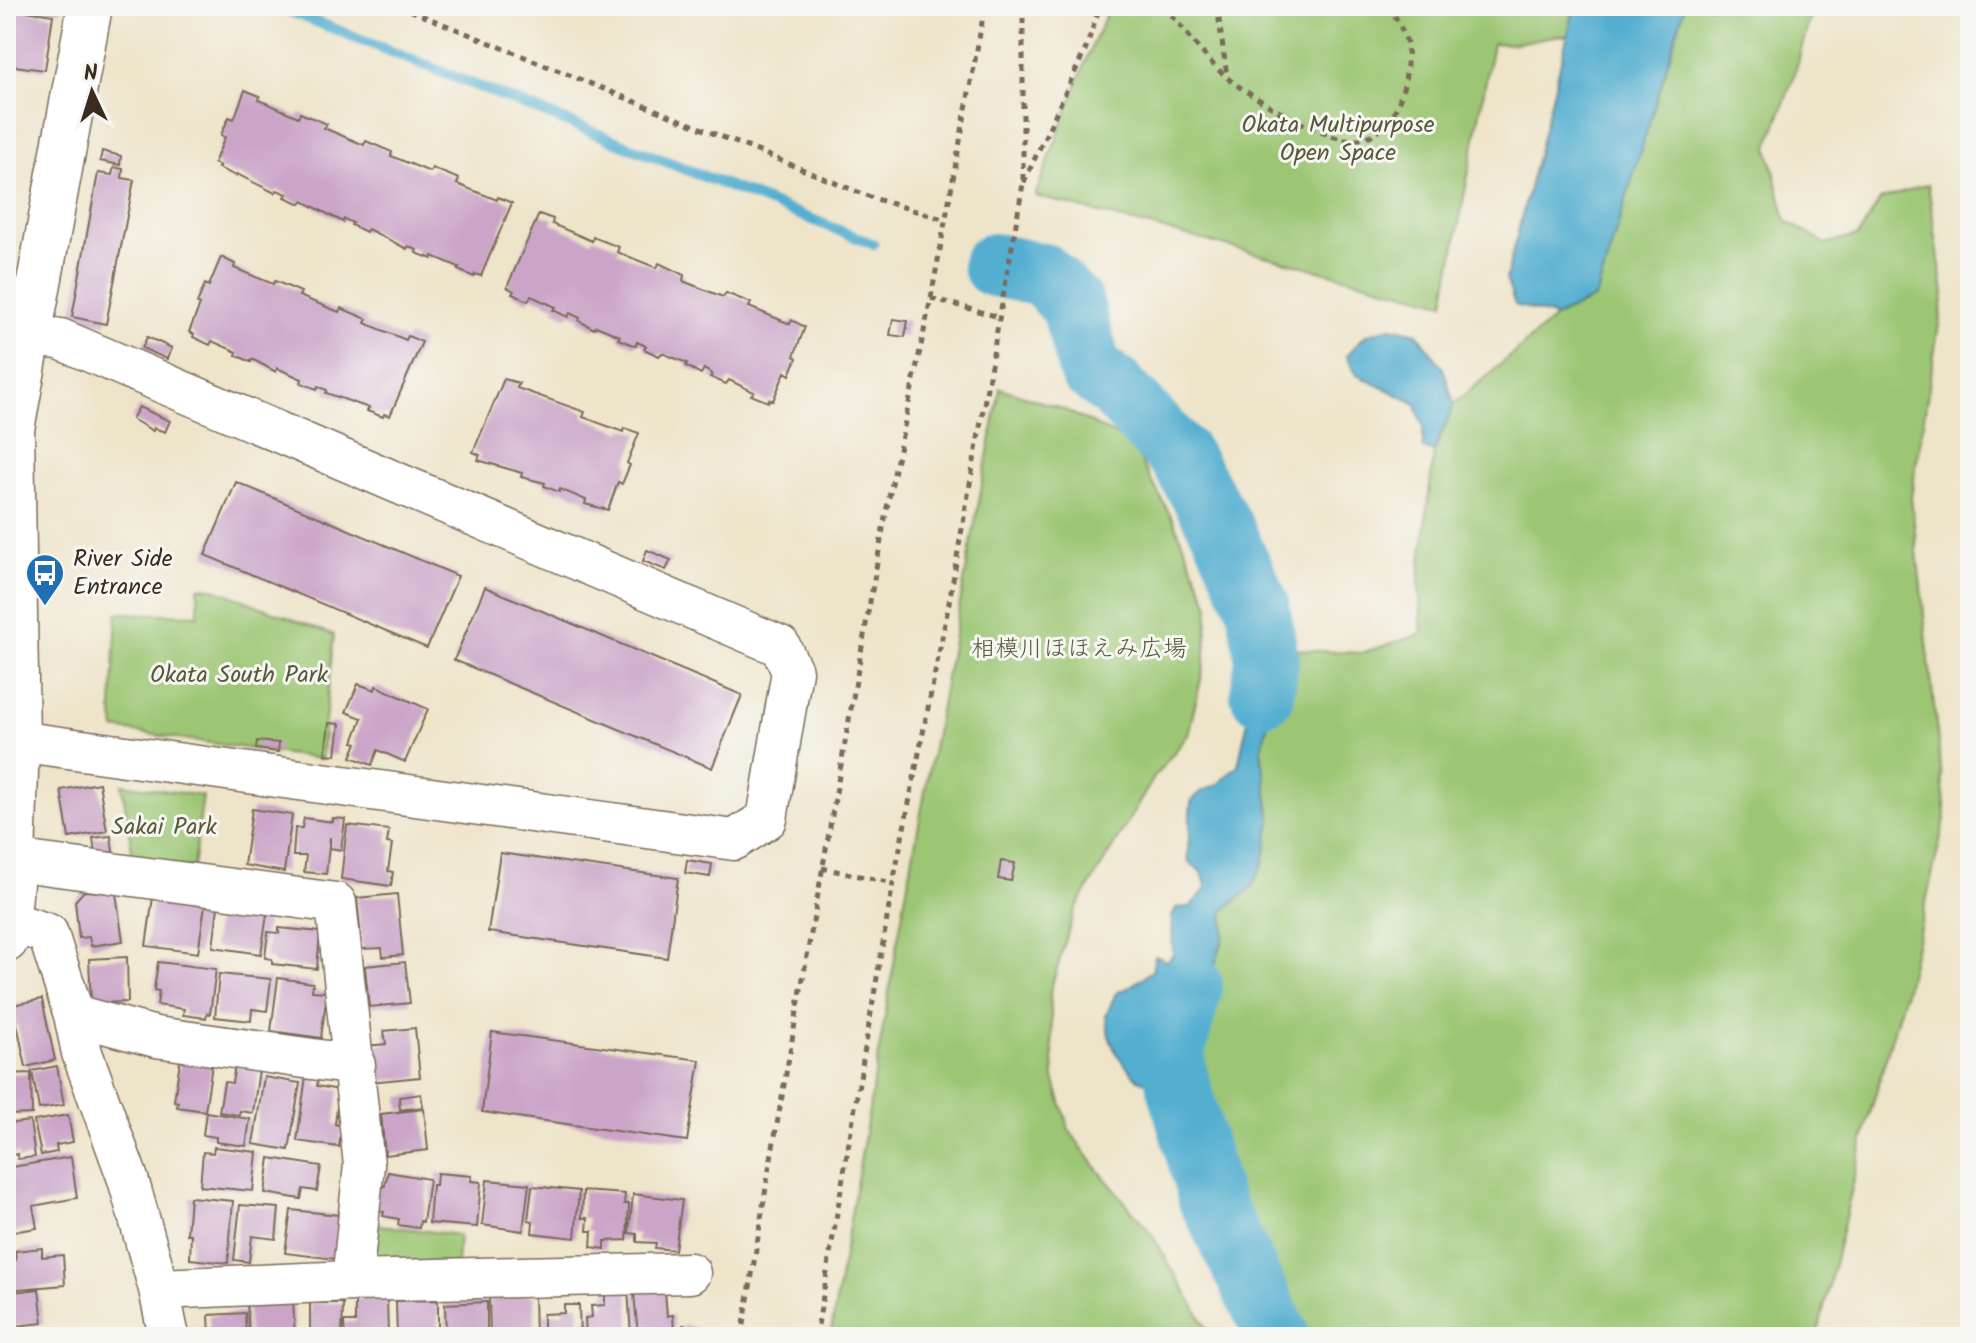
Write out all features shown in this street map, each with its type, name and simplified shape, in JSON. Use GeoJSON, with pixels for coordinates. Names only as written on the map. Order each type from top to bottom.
{"type":"FeatureCollection","features":[{"type":"Feature","properties":{"kind":"street"},"geometry":{"type":"LineString","coordinates":[[90,6],[9,429],[17,741],[7,931],[48,934],[74,1015],[82,1053],[128,1179],[169,1337]]}},
{"type":"Feature","properties":{"kind":"street"},"geometry":{"type":"LineString","coordinates":[[17,741],[734,840],[767,819],[792,671],[780,646],[60,339],[28,336]]}},
{"type":"Feature","properties":{"kind":"street"},"geometry":{"type":"LineString","coordinates":[[13,860],[336,903],[364,1165],[352,1281]]}},
{"type":"Feature","properties":{"kind":"street"},"geometry":{"type":"LineString","coordinates":[[74,1015],[156,1037],[355,1065]]}},
{"type":"Feature","properties":{"kind":"street"},"geometry":{"type":"LineString","coordinates":[[159,1289],[690,1273]]}},
{"type":"Feature","properties":{"kind":"path"},"geometry":{"type":"LineString","coordinates":[[399,6],[873,198],[946,220]]}},
{"type":"Feature","properties":{"kind":"path"},"geometry":{"type":"LineString","coordinates":[[742,1337],[886,512],[931,298],[985,6]]}},
{"type":"Feature","properties":{"kind":"path"},"geometry":{"type":"LineString","coordinates":[[816,1337],[893,883],[948,608],[1023,184],[1023,6]]}},
{"type":"Feature","properties":{"kind":"path"},"geometry":{"type":"LineString","coordinates":[[1023,184],[1086,48],[1100,6]]}},
{"type":"Feature","properties":{"kind":"path"},"geometry":{"type":"LineString","coordinates":[[1164,6],[1227,78],[1264,104],[1344,139],[1369,138],[1391,118],[1402,98],[1408,66],[1407,41],[1392,6]]}},
{"type":"Feature","properties":{"kind":"path"},"geometry":{"type":"LineString","coordinates":[[1217,6],[1227,78]]}},
{"type":"Feature","properties":{"kind":"path"},"geometry":{"type":"LineString","coordinates":[[931,298],[999,317]]}},
{"type":"Feature","properties":{"kind":"path"},"geometry":{"type":"LineString","coordinates":[[822,868],[893,883]]}},
{"type":"Feature","properties":{"kind":"green space","name":"Okata Multipurpose Open Space"},"geometry":{"type":"Polygon","coordinates":[[[1110,6],[1575,6],[1567,36],[1493,43],[1444,303],[1035,196],[1110,6]]]}},
{"type":"Feature","properties":{"kind":"green space"},"geometry":{"type":"Polygon","coordinates":[[[1685,6],[1813,6],[1794,76],[1768,147],[1786,220],[1825,244],[1858,236],[1880,200],[1928,184],[1944,293],[1911,497],[1946,815],[1906,988],[1867,1124],[1817,1337],[1256,1337],[1201,1222],[1230,1190],[1224,1135],[1183,1062],[1204,1018],[1206,994],[1224,935],[1223,911],[1231,904],[1271,822],[1261,751],[1273,683],[1270,648],[1361,653],[1422,634],[1419,580],[1434,451],[1454,404],[1556,317],[1596,297],[1685,6]]]}},
{"type":"Feature","properties":{"kind":"green space","name":"相模川ほほえみ広場"},"geometry":{"type":"Polygon","coordinates":[[[1000,388],[1063,409],[1131,443],[1174,522],[1209,605],[1204,666],[1188,735],[1155,776],[1074,912],[1050,992],[1054,1078],[1069,1130],[1151,1233],[1212,1337],[830,1337],[905,899],[1000,388]]]}},
{"type":"Feature","properties":{"kind":"green space","name":"Okata South Park"},"geometry":{"type":"Polygon","coordinates":[[[198,587],[212,588],[334,635],[321,759],[115,729],[112,707],[117,613],[198,615],[198,587]]]}},
{"type":"Feature","properties":{"kind":"green space","name":"Sakai Park"},"geometry":{"type":"Polygon","coordinates":[[[122,784],[203,796],[193,868],[133,858],[122,784]]]}},
{"type":"Feature","properties":{"kind":"green space"},"geometry":{"type":"Polygon","coordinates":[[[371,1224],[459,1235],[457,1263],[378,1265],[368,1255],[371,1224]]]}},
{"type":"Feature","properties":{"kind":"water"},"geometry":{"type":"Polygon","coordinates":[[[1575,6],[1685,6],[1596,297],[1556,317],[1515,305],[1506,279],[1575,6]]]}},
{"type":"Feature","properties":{"kind":"water"},"geometry":{"type":"Polygon","coordinates":[[[1391,327],[1417,333],[1443,368],[1454,404],[1434,451],[1423,449],[1423,425],[1415,403],[1357,375],[1346,356],[1366,335],[1391,327]]]}},
{"type":"Feature","properties":{"kind":"water"},"geometry":{"type":"Polygon","coordinates":[[[1258,606],[1267,618],[1270,633],[1273,683],[1261,751],[1271,822],[1263,863],[1252,887],[1223,911],[1224,935],[1206,994],[1204,1018],[1183,1062],[1166,1080],[1153,1085],[1136,1078],[1116,1053],[1106,1016],[1116,993],[1152,971],[1155,956],[1167,961],[1173,955],[1172,917],[1176,908],[1190,907],[1206,889],[1202,873],[1189,862],[1191,804],[1201,792],[1217,785],[1238,765],[1264,662],[1252,643],[1246,622],[1248,607],[1258,606]]]}},
{"type":"Feature","properties":{"kind":"building"},"geometry":{"type":"Polygon","coordinates":[[[31,6],[61,6],[61,11],[31,10],[31,6]]]}},
{"type":"Feature","properties":{"kind":"building"},"geometry":{"type":"Polygon","coordinates":[[[6,8],[53,15],[45,70],[6,65],[6,8]]]}},
{"type":"Feature","properties":{"kind":"building"},"geometry":{"type":"Polygon","coordinates":[[[245,90],[260,96],[259,100],[298,117],[300,113],[327,124],[324,128],[364,145],[366,141],[392,152],[391,156],[430,172],[432,168],[459,179],[457,184],[512,203],[481,276],[475,274],[474,277],[458,270],[459,267],[433,256],[432,259],[416,253],[417,250],[408,246],[407,249],[368,229],[366,232],[303,201],[301,204],[285,197],[287,194],[277,190],[275,193],[218,168],[220,166],[214,163],[225,137],[221,135],[229,117],[234,119],[245,90]]]}},
{"type":"Feature","properties":{"kind":"building"},"geometry":{"type":"Polygon","coordinates":[[[102,151],[121,156],[120,165],[100,161],[102,151]]]}},
{"type":"Feature","properties":{"kind":"building"},"geometry":{"type":"Polygon","coordinates":[[[114,167],[123,169],[122,178],[134,180],[106,324],[72,317],[98,173],[112,175],[114,167]]]}},
{"type":"Feature","properties":{"kind":"building"},"geometry":{"type":"Polygon","coordinates":[[[539,214],[553,219],[552,224],[592,241],[593,237],[619,247],[617,252],[657,268],[659,263],[684,275],[683,281],[723,297],[726,293],[751,303],[749,307],[805,327],[790,375],[785,372],[773,401],[751,395],[754,392],[729,380],[726,384],[710,377],[712,374],[704,369],[701,374],[686,366],[687,363],[662,353],[659,356],[637,342],[636,346],[596,326],[594,329],[579,321],[580,318],[570,313],[568,317],[553,310],[556,307],[531,296],[528,301],[512,294],[514,291],[507,287],[539,214]]]}},
{"type":"Feature","properties":{"kind":"building"},"geometry":{"type":"Polygon","coordinates":[[[221,257],[235,264],[234,268],[301,292],[299,296],[339,312],[341,308],[367,319],[365,323],[406,340],[408,336],[422,342],[390,416],[384,414],[383,417],[367,411],[369,408],[326,393],[327,390],[318,386],[317,389],[301,383],[302,379],[277,368],[276,372],[212,341],[210,345],[193,337],[194,334],[189,332],[200,305],[197,303],[205,284],[209,286],[221,257]]]}},
{"type":"Feature","properties":{"kind":"building"},"geometry":{"type":"Polygon","coordinates":[[[893,319],[908,321],[905,337],[890,335],[893,319]]]}},
{"type":"Feature","properties":{"kind":"building"},"geometry":{"type":"Polygon","coordinates":[[[147,337],[172,348],[167,359],[142,348],[147,337]]]}},
{"type":"Feature","properties":{"kind":"building"},"geometry":{"type":"Polygon","coordinates":[[[504,379],[519,383],[517,388],[585,412],[583,417],[623,432],[624,428],[639,433],[627,463],[630,465],[622,484],[618,482],[608,510],[585,504],[586,500],[544,486],[545,483],[521,477],[522,473],[478,460],[480,455],[473,452],[504,379]]]}},
{"type":"Feature","properties":{"kind":"building"},"geometry":{"type":"Polygon","coordinates":[[[139,407],[170,421],[165,432],[154,428],[153,431],[132,419],[139,407]]]}},
{"type":"Feature","properties":{"kind":"building"},"geometry":{"type":"Polygon","coordinates":[[[236,482],[458,576],[427,648],[205,555],[236,482]]]}},
{"type":"Feature","properties":{"kind":"building"},"geometry":{"type":"Polygon","coordinates":[[[647,550],[671,560],[666,570],[643,561],[647,550]]]}},
{"type":"Feature","properties":{"kind":"building"},"geometry":{"type":"Polygon","coordinates":[[[485,587],[742,695],[712,768],[454,660],[485,587]]]}},
{"type":"Feature","properties":{"kind":"building"},"geometry":{"type":"Polygon","coordinates":[[[358,684],[375,690],[376,686],[428,709],[405,762],[378,750],[372,765],[351,757],[362,718],[346,712],[358,684]]]}},
{"type":"Feature","properties":{"kind":"building"},"geometry":{"type":"Polygon","coordinates":[[[329,723],[340,724],[336,755],[325,754],[329,723]]]}},
{"type":"Feature","properties":{"kind":"building"},"geometry":{"type":"Polygon","coordinates":[[[257,741],[279,743],[278,752],[256,749],[257,741]]]}},
{"type":"Feature","properties":{"kind":"building"},"geometry":{"type":"Polygon","coordinates":[[[99,783],[107,831],[69,838],[61,790],[99,783]]]}},
{"type":"Feature","properties":{"kind":"building"},"geometry":{"type":"Polygon","coordinates":[[[252,809],[292,815],[284,872],[244,865],[252,809]]]}},
{"type":"Feature","properties":{"kind":"building"},"geometry":{"type":"Polygon","coordinates":[[[304,818],[333,822],[333,818],[345,819],[341,850],[330,848],[330,837],[326,874],[304,872],[306,856],[293,856],[295,828],[302,828],[304,818]]]}},
{"type":"Feature","properties":{"kind":"building"},"geometry":{"type":"Polygon","coordinates":[[[347,825],[389,830],[387,843],[392,844],[388,871],[393,872],[391,886],[341,879],[347,825]]]}},
{"type":"Feature","properties":{"kind":"building"},"geometry":{"type":"Polygon","coordinates":[[[111,836],[113,852],[95,854],[93,838],[111,836]]]}},
{"type":"Feature","properties":{"kind":"building"},"geometry":{"type":"Polygon","coordinates":[[[500,853],[678,878],[667,958],[488,932],[500,853]]]}},
{"type":"Feature","properties":{"kind":"building"},"geometry":{"type":"Polygon","coordinates":[[[687,860],[712,864],[710,877],[685,873],[687,860]]]}},
{"type":"Feature","properties":{"kind":"building"},"geometry":{"type":"Polygon","coordinates":[[[1001,861],[1015,863],[1011,881],[998,879],[1001,861]]]}},
{"type":"Feature","properties":{"kind":"building"},"geometry":{"type":"Polygon","coordinates":[[[84,891],[116,893],[123,941],[91,946],[89,937],[79,938],[75,901],[84,891]]]}},
{"type":"Feature","properties":{"kind":"building"},"geometry":{"type":"Polygon","coordinates":[[[397,894],[403,955],[383,957],[382,948],[362,949],[357,898],[397,894]]]}},
{"type":"Feature","properties":{"kind":"building"},"geometry":{"type":"Polygon","coordinates":[[[153,897],[205,905],[198,953],[146,946],[153,897]]]}},
{"type":"Feature","properties":{"kind":"building"},"geometry":{"type":"Polygon","coordinates":[[[218,907],[267,914],[261,954],[213,947],[218,907]]]}},
{"type":"Feature","properties":{"kind":"building"},"geometry":{"type":"Polygon","coordinates":[[[279,928],[320,932],[317,969],[272,964],[272,959],[265,958],[268,932],[279,933],[279,928]]]}},
{"type":"Feature","properties":{"kind":"building"},"geometry":{"type":"Polygon","coordinates":[[[127,957],[128,1002],[91,1003],[89,959],[127,957]]]}},
{"type":"Feature","properties":{"kind":"building"},"geometry":{"type":"Polygon","coordinates":[[[158,962],[216,969],[210,1014],[207,1013],[206,1018],[183,1015],[184,1009],[157,1005],[159,991],[154,990],[158,962]]]}},
{"type":"Feature","properties":{"kind":"building"},"geometry":{"type":"Polygon","coordinates":[[[405,962],[410,1003],[369,1007],[365,966],[405,962]]]}},
{"type":"Feature","properties":{"kind":"building"},"geometry":{"type":"Polygon","coordinates":[[[219,974],[271,979],[267,1011],[252,1009],[251,1021],[215,1017],[219,974]]]}},
{"type":"Feature","properties":{"kind":"building"},"geometry":{"type":"Polygon","coordinates":[[[278,978],[313,983],[312,991],[327,992],[321,1038],[271,1031],[278,978]]]}},
{"type":"Feature","properties":{"kind":"building"},"geometry":{"type":"Polygon","coordinates":[[[42,999],[55,1060],[26,1067],[13,1005],[42,999]]]}},
{"type":"Feature","properties":{"kind":"building"},"geometry":{"type":"Polygon","coordinates":[[[415,1028],[420,1077],[370,1082],[366,1046],[386,1044],[384,1031],[415,1028]]]}},
{"type":"Feature","properties":{"kind":"building"},"geometry":{"type":"Polygon","coordinates":[[[492,1032],[700,1060],[687,1141],[482,1112],[492,1032]]]}},
{"type":"Feature","properties":{"kind":"building"},"geometry":{"type":"Polygon","coordinates":[[[180,1061],[212,1065],[205,1111],[177,1107],[178,1102],[174,1101],[180,1061]]]}},
{"type":"Feature","properties":{"kind":"building"},"geometry":{"type":"Polygon","coordinates":[[[235,1065],[259,1069],[253,1113],[240,1111],[239,1115],[219,1112],[224,1082],[232,1083],[235,1065]]]}},
{"type":"Feature","properties":{"kind":"building"},"geometry":{"type":"Polygon","coordinates":[[[57,1066],[64,1105],[39,1109],[32,1071],[57,1066]]]}},
{"type":"Feature","properties":{"kind":"building"},"geometry":{"type":"Polygon","coordinates":[[[31,1073],[32,1114],[6,1115],[6,1074],[31,1073]]]}},
{"type":"Feature","properties":{"kind":"building"},"geometry":{"type":"Polygon","coordinates":[[[306,1076],[318,1078],[317,1086],[339,1090],[335,1124],[342,1126],[339,1147],[297,1141],[306,1076]]]}},
{"type":"Feature","properties":{"kind":"building"},"geometry":{"type":"Polygon","coordinates":[[[264,1077],[300,1083],[289,1150],[253,1144],[264,1077]]]}},
{"type":"Feature","properties":{"kind":"building"},"geometry":{"type":"Polygon","coordinates":[[[421,1094],[423,1107],[400,1110],[399,1097],[421,1094]]]}},
{"type":"Feature","properties":{"kind":"building"},"geometry":{"type":"Polygon","coordinates":[[[424,1109],[428,1150],[385,1155],[381,1114],[424,1109]]]}},
{"type":"Feature","properties":{"kind":"building"},"geometry":{"type":"Polygon","coordinates":[[[206,1112],[250,1119],[246,1146],[216,1142],[216,1137],[203,1135],[206,1112]]]}},
{"type":"Feature","properties":{"kind":"building"},"geometry":{"type":"Polygon","coordinates":[[[68,1115],[73,1142],[56,1145],[57,1152],[41,1155],[34,1121],[68,1115]]]}},
{"type":"Feature","properties":{"kind":"building"},"geometry":{"type":"Polygon","coordinates":[[[30,1121],[35,1157],[18,1159],[18,1154],[6,1156],[6,1124],[30,1121]]]}},
{"type":"Feature","properties":{"kind":"building"},"geometry":{"type":"Polygon","coordinates":[[[214,1147],[257,1152],[253,1191],[200,1186],[203,1152],[213,1153],[214,1147]]]}},
{"type":"Feature","properties":{"kind":"building"},"geometry":{"type":"Polygon","coordinates":[[[71,1157],[77,1198],[33,1206],[37,1228],[12,1232],[6,1210],[6,1168],[71,1157]]]}},
{"type":"Feature","properties":{"kind":"building"},"geometry":{"type":"Polygon","coordinates":[[[270,1158],[321,1166],[317,1191],[303,1189],[301,1199],[265,1193],[270,1158]]]}},
{"type":"Feature","properties":{"kind":"building"},"geometry":{"type":"Polygon","coordinates":[[[388,1172],[429,1179],[423,1222],[420,1221],[419,1228],[398,1225],[399,1219],[373,1210],[378,1185],[385,1186],[388,1172]]]}},
{"type":"Feature","properties":{"kind":"building"},"geometry":{"type":"Polygon","coordinates":[[[437,1173],[472,1176],[471,1181],[481,1182],[477,1227],[429,1223],[432,1185],[436,1185],[437,1173]]]}},
{"type":"Feature","properties":{"kind":"building"},"geometry":{"type":"Polygon","coordinates":[[[487,1180],[529,1184],[523,1231],[482,1225],[487,1180]]]}},
{"type":"Feature","properties":{"kind":"building"},"geometry":{"type":"Polygon","coordinates":[[[532,1186],[579,1191],[575,1238],[532,1233],[533,1221],[528,1220],[532,1186]]]}},
{"type":"Feature","properties":{"kind":"building"},"geometry":{"type":"Polygon","coordinates":[[[583,1191],[625,1194],[624,1204],[629,1204],[627,1240],[605,1241],[605,1249],[591,1247],[592,1231],[587,1231],[588,1218],[582,1218],[583,1191]]]}},
{"type":"Feature","properties":{"kind":"building"},"geometry":{"type":"Polygon","coordinates":[[[633,1194],[682,1200],[675,1250],[655,1248],[656,1243],[637,1242],[637,1234],[629,1233],[633,1194]]]}},
{"type":"Feature","properties":{"kind":"building"},"geometry":{"type":"Polygon","coordinates":[[[190,1197],[233,1201],[228,1263],[190,1259],[191,1234],[187,1234],[190,1197]]]}},
{"type":"Feature","properties":{"kind":"building"},"geometry":{"type":"Polygon","coordinates":[[[240,1205],[279,1208],[276,1239],[252,1236],[249,1262],[234,1260],[240,1205]]]}},
{"type":"Feature","properties":{"kind":"building"},"geometry":{"type":"Polygon","coordinates":[[[291,1210],[339,1215],[335,1259],[285,1253],[291,1210]]]}},
{"type":"Feature","properties":{"kind":"building"},"geometry":{"type":"Polygon","coordinates":[[[42,1248],[42,1257],[63,1255],[65,1285],[6,1290],[6,1261],[16,1260],[15,1251],[42,1248]]]}},
{"type":"Feature","properties":{"kind":"building"},"geometry":{"type":"Polygon","coordinates":[[[39,1289],[43,1323],[6,1327],[6,1293],[39,1289]]]}},
{"type":"Feature","properties":{"kind":"building"},"geometry":{"type":"Polygon","coordinates":[[[628,1289],[631,1337],[586,1337],[585,1318],[592,1317],[591,1306],[605,1305],[605,1291],[628,1289]]]}},
{"type":"Feature","properties":{"kind":"building"},"geometry":{"type":"Polygon","coordinates":[[[665,1291],[667,1316],[673,1315],[674,1332],[638,1335],[634,1293],[665,1291]]]}},
{"type":"Feature","properties":{"kind":"building"},"geometry":{"type":"Polygon","coordinates":[[[489,1292],[534,1296],[535,1337],[490,1337],[489,1292]]]}},
{"type":"Feature","properties":{"kind":"building"},"geometry":{"type":"Polygon","coordinates":[[[387,1297],[388,1337],[345,1337],[344,1322],[355,1322],[355,1299],[387,1297]]]}},
{"type":"Feature","properties":{"kind":"building"},"geometry":{"type":"Polygon","coordinates":[[[293,1300],[295,1337],[249,1337],[247,1304],[293,1300]]]}},
{"type":"Feature","properties":{"kind":"building"},"geometry":{"type":"Polygon","coordinates":[[[438,1300],[438,1337],[397,1337],[396,1301],[438,1300]]]}},
{"type":"Feature","properties":{"kind":"building"},"geometry":{"type":"Polygon","coordinates":[[[487,1302],[487,1337],[446,1337],[445,1304],[487,1302]]]}},
{"type":"Feature","properties":{"kind":"building"},"geometry":{"type":"Polygon","coordinates":[[[310,1303],[343,1303],[342,1337],[306,1337],[306,1331],[310,1331],[310,1303]]]}},
{"type":"Feature","properties":{"kind":"building"},"geometry":{"type":"Polygon","coordinates":[[[564,1305],[579,1305],[580,1337],[543,1337],[543,1314],[564,1313],[564,1305]]]}},
{"type":"Feature","properties":{"kind":"building"},"geometry":{"type":"Polygon","coordinates":[[[245,1313],[246,1337],[210,1337],[209,1315],[245,1313]]]}},
{"type":"Feature","properties":{"kind":"building"},"geometry":{"type":"Polygon","coordinates":[[[683,1325],[694,1327],[692,1337],[681,1337],[683,1325]]]}},
{"type":"Feature","properties":{"kind":"waterway"},"geometry":{"type":"LineString","coordinates":[[277,6],[873,244]]}},
{"type":"Feature","properties":{"kind":"waterway"},"geometry":{"type":"LineString","coordinates":[[994,265],[1043,275],[1072,304],[1090,369],[1114,387],[1180,456],[1222,529],[1258,606],[1267,660],[1262,694]]}},
{"type":"Feature","properties":{"kind":"waterway"},"geometry":{"type":"LineString","coordinates":[[1191,986],[1173,1051],[1175,1072],[1210,1199],[1278,1337]]}},
{"type":"Feature","properties":{"kind":"place","name":"River Side Entrance"},"geometry":{"type":"Point","coordinates":[45,607]}}]}
